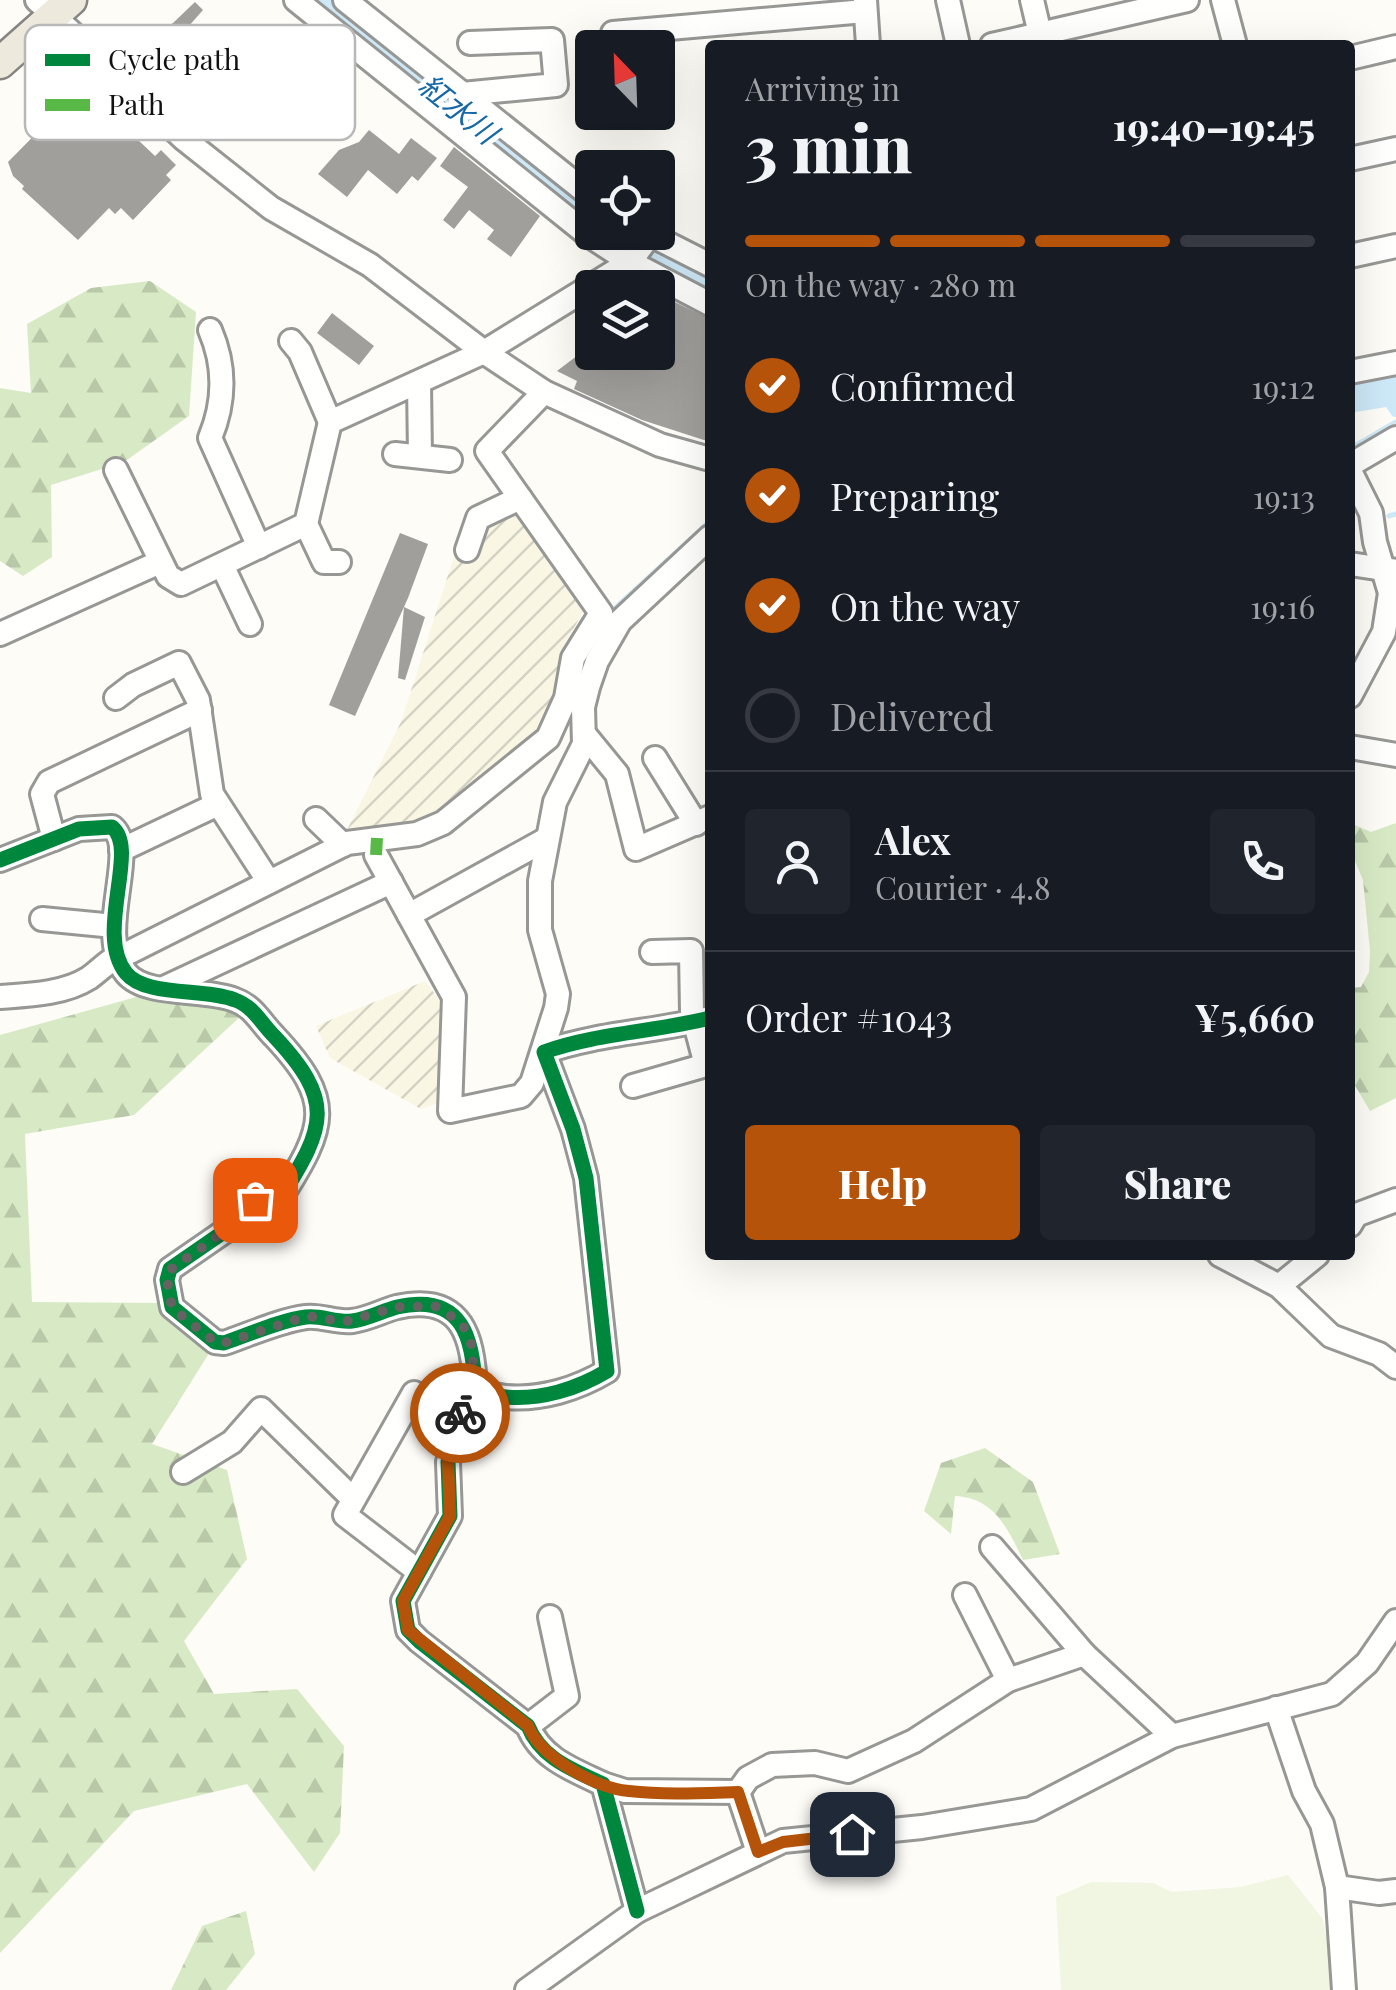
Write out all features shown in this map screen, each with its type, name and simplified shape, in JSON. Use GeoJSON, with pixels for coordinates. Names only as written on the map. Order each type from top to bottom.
{"type":"FeatureCollection","features":[{"type":"Feature","properties":{"kind":"main road"},"geometry":{"type":"LineString","coordinates":[[35,25],[54,5]]}},
{"type":"Feature","properties":{"kind":"main road"},"geometry":{"type":"LineString","coordinates":[[0,63],[25,36]]}},
{"type":"Feature","properties":{"kind":"street"},"geometry":{"type":"LineString","coordinates":[[296,0],[327,25]]}},
{"type":"Feature","properties":{"kind":"street"},"geometry":{"type":"LineString","coordinates":[[345,0],[575,184]]}},
{"type":"Feature","properties":{"kind":"street"},"geometry":{"type":"LineString","coordinates":[[948,0],[957,40]]}},
{"type":"Feature","properties":{"kind":"street"},"geometry":{"type":"LineString","coordinates":[[1032,0],[1040,34]]}},
{"type":"Feature","properties":{"kind":"street"},"geometry":{"type":"LineString","coordinates":[[1014,40],[1187,0]]}},
{"type":"Feature","properties":{"kind":"street"},"geometry":{"type":"LineString","coordinates":[[1224,0],[1233,40]]}},
{"type":"Feature","properties":{"kind":"street"},"geometry":{"type":"LineString","coordinates":[[54,5],[70,25]]}},
{"type":"Feature","properties":{"kind":"street"},"geometry":{"type":"LineString","coordinates":[[624,30],[666,19],[865,5],[868,40]]}},
{"type":"Feature","properties":{"kind":"street"},"geometry":{"type":"LineString","coordinates":[[462,94],[565,85],[552,40],[470,43]]}},
{"type":"Feature","properties":{"kind":"street"},"geometry":{"type":"LineString","coordinates":[[1355,57],[1396,47]]}},
{"type":"Feature","properties":{"kind":"street"},"geometry":{"type":"LineString","coordinates":[[355,48],[556,211],[705,301]]}},
{"type":"Feature","properties":{"kind":"street"},"geometry":{"type":"LineString","coordinates":[[185,140],[264,202],[370,265],[484,352],[544,392],[660,446],[705,458]]}},
{"type":"Feature","properties":{"kind":"street"},"geometry":{"type":"LineString","coordinates":[[1355,158],[1396,149]]}},
{"type":"Feature","properties":{"kind":"street"},"geometry":{"type":"LineString","coordinates":[[1355,255],[1396,246]]}},
{"type":"Feature","properties":{"kind":"street"},"geometry":{"type":"LineString","coordinates":[[675,248],[705,263]]}},
{"type":"Feature","properties":{"kind":"street"},"geometry":{"type":"LineString","coordinates":[[330,422],[484,352],[632,260],[638,250]]}},
{"type":"Feature","properties":{"kind":"street"},"geometry":{"type":"LineString","coordinates":[[210,330],[222,372],[221,412],[210,438],[259,547]]}},
{"type":"Feature","properties":{"kind":"street"},"geometry":{"type":"LineString","coordinates":[[291,341],[300,352],[330,422],[306,524],[324,562],[340,562]]}},
{"type":"Feature","properties":{"kind":"street"},"geometry":{"type":"LineString","coordinates":[[1355,371],[1396,362]]}},
{"type":"Feature","properties":{"kind":"street"},"geometry":{"type":"LineString","coordinates":[[419,382],[420,456]]}},
{"type":"Feature","properties":{"kind":"street"},"geometry":{"type":"LineString","coordinates":[[0,997],[62,990],[86,980],[116,955],[130,952],[343,845],[417,834],[443,823],[548,738],[558,722],[573,658],[601,613],[488,451],[544,392]]}},
{"type":"Feature","properties":{"kind":"street"},"geometry":{"type":"LineString","coordinates":[[1355,465],[1396,438]]}},
{"type":"Feature","properties":{"kind":"street"},"geometry":{"type":"LineString","coordinates":[[395,454],[450,460]]}},
{"type":"Feature","properties":{"kind":"street"},"geometry":{"type":"LineString","coordinates":[[116,470],[160,562],[168,576],[181,584],[306,524]]}},
{"type":"Feature","properties":{"kind":"street"},"geometry":{"type":"LineString","coordinates":[[1355,479],[1390,570],[1384,632],[1355,687]]}},
{"type":"Feature","properties":{"kind":"street"},"geometry":{"type":"LineString","coordinates":[[467,550],[478,518],[520,498]]}},
{"type":"Feature","properties":{"kind":"street"},"geometry":{"type":"LineString","coordinates":[[376,854],[454,997],[450,1111],[522,1096],[544,1052],[558,994],[540,930],[545,840],[555,802],[584,744],[583,707],[597,661],[620,621],[705,542]]}},
{"type":"Feature","properties":{"kind":"street"},"geometry":{"type":"LineString","coordinates":[[0,634],[160,562]]}},
{"type":"Feature","properties":{"kind":"street"},"geometry":{"type":"LineString","coordinates":[[222,565],[250,624]]}},
{"type":"Feature","properties":{"kind":"street"},"geometry":{"type":"LineString","coordinates":[[1355,565],[1390,570]]}},
{"type":"Feature","properties":{"kind":"street"},"geometry":{"type":"LineString","coordinates":[[116,698],[179,662],[200,710],[212,794],[269,882]]}},
{"type":"Feature","properties":{"kind":"street"},"geometry":{"type":"LineString","coordinates":[[54,839],[42,794],[49,782],[200,710]]}},
{"type":"Feature","properties":{"kind":"street"},"geometry":{"type":"LineString","coordinates":[[585,735],[617,774],[636,849],[703,820],[655,758]]}},
{"type":"Feature","properties":{"kind":"street"},"geometry":{"type":"LineString","coordinates":[[1355,748],[1396,754]]}},
{"type":"Feature","properties":{"kind":"street"},"geometry":{"type":"LineString","coordinates":[[121,850],[218,804]]}},
{"type":"Feature","properties":{"kind":"street"},"geometry":{"type":"LineString","coordinates":[[316,818],[343,845]]}},
{"type":"Feature","properties":{"kind":"street"},"geometry":{"type":"LineString","coordinates":[[0,860],[78,829],[112,827],[122,842],[112,943],[123,970],[139,985],[215,994],[250,1008],[279,1040],[317,1097],[311,1150],[282,1196],[261,1198],[250,1204],[228,1229],[170,1270],[167,1280],[172,1308],[215,1342],[224,1343],[307,1316],[344,1322],[397,1307],[435,1306],[462,1323],[472,1346],[474,1391],[463,1402],[448,1462],[450,1516],[403,1601],[408,1630],[528,1726],[542,1750],[603,1784],[626,1791],[738,1792]]}},
{"type":"Feature","properties":{"kind":"street"},"geometry":{"type":"LineString","coordinates":[[409,915],[545,840]]}},
{"type":"Feature","properties":{"kind":"street"},"geometry":{"type":"LineString","coordinates":[[164,988],[392,882]]}},
{"type":"Feature","properties":{"kind":"street"},"geometry":{"type":"LineString","coordinates":[[42,919],[114,926]]}},
{"type":"Feature","properties":{"kind":"street"},"geometry":{"type":"LineString","coordinates":[[652,952],[700,951],[705,1054]]}},
{"type":"Feature","properties":{"kind":"street"},"geometry":{"type":"LineString","coordinates":[[544,1052],[603,1035],[702,1020]]}},
{"type":"Feature","properties":{"kind":"street"},"geometry":{"type":"LineString","coordinates":[[474,1391],[521,1397],[578,1388],[607,1371],[586,1178],[573,1128],[544,1052]]}},
{"type":"Feature","properties":{"kind":"street"},"geometry":{"type":"LineString","coordinates":[[633,1086],[705,1065]]}},
{"type":"Feature","properties":{"kind":"street"},"geometry":{"type":"LineString","coordinates":[[1355,1216],[1396,1200]]}},
{"type":"Feature","properties":{"kind":"street"},"geometry":{"type":"LineString","coordinates":[[1230,1260],[1279,1286],[1331,1336],[1378,1354],[1396,1367]]}},
{"type":"Feature","properties":{"kind":"street"},"geometry":{"type":"LineString","coordinates":[[1279,1286],[1312,1260]]}},
{"type":"Feature","properties":{"kind":"street"},"geometry":{"type":"LineString","coordinates":[[414,1393],[345,1514],[419,1572]]}},
{"type":"Feature","properties":{"kind":"street"},"geometry":{"type":"LineString","coordinates":[[184,1472],[232,1442],[261,1408],[354,1499]]}},
{"type":"Feature","properties":{"kind":"street"},"geometry":{"type":"LineString","coordinates":[[992,1548],[1084,1654],[1172,1736]]}},
{"type":"Feature","properties":{"kind":"street"},"geometry":{"type":"LineString","coordinates":[[965,1594],[1008,1680]]}},
{"type":"Feature","properties":{"kind":"street"},"geometry":{"type":"LineString","coordinates":[[528,1726],[567,1696],[550,1617]]}},
{"type":"Feature","properties":{"kind":"street"},"geometry":{"type":"LineString","coordinates":[[527,1990],[637,1910],[783,1842],[922,1827],[1032,1809],[1172,1736],[1332,1694],[1367,1663],[1396,1621]]}},
{"type":"Feature","properties":{"kind":"street"},"geometry":{"type":"LineString","coordinates":[[738,1792],[748,1778],[772,1765],[815,1763],[848,1771],[914,1740],[1008,1680],[1084,1654]]}},
{"type":"Feature","properties":{"kind":"street"},"geometry":{"type":"LineString","coordinates":[[1276,1708],[1304,1791],[1322,1824],[1337,1887],[1344,1990]]}},
{"type":"Feature","properties":{"kind":"street"},"geometry":{"type":"LineString","coordinates":[[603,1784],[637,1910]]}},
{"type":"Feature","properties":{"kind":"street"},"geometry":{"type":"LineString","coordinates":[[738,1792],[758,1852]]}},
{"type":"Feature","properties":{"kind":"street"},"geometry":{"type":"LineString","coordinates":[[1337,1887],[1396,1890]]}},
{"type":"Feature","properties":{"kind":"shaded area"},"geometry":{"type":"Polygon","coordinates":[[[518,513],[583,612],[562,649],[550,707],[537,730],[446,807],[419,822],[347,830],[401,722],[456,550],[475,559],[487,524],[518,513]]]}},
{"type":"Feature","properties":{"kind":"shaded area"},"geometry":{"type":"Polygon","coordinates":[[[425,981],[445,1007],[438,1103],[421,1109],[330,1058],[316,1026],[425,981]]]}},
{"type":"Feature","properties":{"kind":"green space"},"geometry":{"type":"Polygon","coordinates":[[[150,281],[196,312],[189,416],[124,462],[51,485],[52,557],[23,576],[0,561],[0,388],[31,393],[27,324],[91,288],[150,281]]]}},
{"type":"Feature","properties":{"kind":"green space"},"geometry":{"type":"Polygon","coordinates":[[[1396,823],[1396,1098],[1370,1111],[1355,1086],[1355,988],[1361,987],[1369,972],[1370,951],[1363,880],[1355,861],[1355,825],[1371,832],[1396,823]]]}},
{"type":"Feature","properties":{"kind":"green space"},"geometry":{"type":"Polygon","coordinates":[[[154,992],[213,999],[241,1016],[134,1115],[25,1134],[32,1302],[164,1303],[213,1347],[152,1444],[227,1470],[247,1559],[184,1641],[214,1694],[297,1689],[344,1746],[340,1833],[314,1872],[247,1784],[134,1811],[0,1953],[0,1035],[154,992]]]}},
{"type":"Feature","properties":{"kind":"green space"},"geometry":{"type":"Polygon","coordinates":[[[985,1448],[1033,1482],[1060,1554],[1023,1560],[998,1516],[968,1498],[955,1496],[951,1534],[924,1511],[941,1463],[985,1448]]]}},
{"type":"Feature","properties":{"kind":"green space"},"geometry":{"type":"Polygon","coordinates":[[[1288,1875],[1322,1918],[1340,1990],[1061,1990],[1056,1897],[1091,1882],[1153,1883],[1172,1892],[1241,1887],[1288,1875]]]}},
{"type":"Feature","properties":{"kind":"green space"},"geometry":{"type":"Polygon","coordinates":[[[246,1911],[255,1954],[226,1990],[171,1990],[202,1926],[246,1911]]]}},
{"type":"Feature","properties":{"kind":"water"},"geometry":{"type":"Polygon","coordinates":[[[1396,370],[1396,417],[1386,407],[1355,412],[1355,380],[1396,370]]]}},
{"type":"Feature","properties":{"kind":"building"},"geometry":{"type":"Polygon","coordinates":[[[195,2],[203,10],[190,25],[170,25],[195,2]]]}},
{"type":"Feature","properties":{"kind":"building"},"geometry":{"type":"Polygon","coordinates":[[[369,130],[399,154],[411,138],[437,158],[418,181],[412,176],[397,194],[368,170],[347,197],[318,174],[339,150],[359,142],[369,130]]]}},
{"type":"Feature","properties":{"kind":"building"},"geometry":{"type":"Polygon","coordinates":[[[30,140],[138,140],[155,156],[161,150],[176,165],[166,175],[171,180],[133,220],[121,208],[115,214],[109,208],[78,240],[22,189],[24,186],[13,176],[8,162],[30,140]]]}},
{"type":"Feature","properties":{"kind":"building"},"geometry":{"type":"Polygon","coordinates":[[[454,147],[540,216],[511,257],[487,239],[494,230],[469,210],[454,229],[443,220],[468,187],[440,166],[454,147]]]}},
{"type":"Feature","properties":{"kind":"building"},"geometry":{"type":"Polygon","coordinates":[[[675,302],[705,317],[705,440],[642,420],[574,389],[577,381],[557,371],[575,357],[575,370],[675,370],[675,302]]]}},
{"type":"Feature","properties":{"kind":"building"},"geometry":{"type":"Polygon","coordinates":[[[332,313],[374,346],[359,365],[317,333],[332,313]]]}},
{"type":"Feature","properties":{"kind":"building"},"geometry":{"type":"Polygon","coordinates":[[[400,533],[428,544],[355,716],[329,705],[400,533]]]}},
{"type":"Feature","properties":{"kind":"building"},"geometry":{"type":"Polygon","coordinates":[[[404,607],[425,617],[405,680],[398,678],[404,607]]]}},
{"type":"Feature","properties":{"kind":"waterway","name":"紅水川"},"geometry":{"type":"LineString","coordinates":[[326,0],[575,204]]}},
{"type":"Feature","properties":{"kind":"waterway","name":"紅水川"},"geometry":{"type":"LineString","coordinates":[[644,250],[705,283]]}},
{"type":"Feature","properties":{"kind":"waterway"},"geometry":{"type":"LineString","coordinates":[[1355,446],[1396,422]]}},
{"type":"Feature","properties":{"kind":"waterway"},"geometry":{"type":"LineString","coordinates":[[1389,516],[1396,514]]}},
{"type":"Feature","properties":{"kind":"waterway"},"geometry":{"type":"LineString","coordinates":[[614,609],[705,526]]}},
{"type":"Feature","properties":{"kind":"waterway"},"geometry":{"type":"LineString","coordinates":[[557,742],[569,716]]}},
{"type":"Feature","properties":{"kind":"marked path"},"geometry":{"type":"LineString","coordinates":[[376,855],[377,838]]}},
{"type":"Feature","properties":{"kind":"cycle path"},"geometry":{"type":"LineString","coordinates":[[0,860],[79,829],[112,827],[122,853],[114,936],[117,956],[126,973],[147,986],[222,996],[247,1006],[294,1059],[315,1097],[315,1132],[281,1197],[261,1198],[250,1204],[228,1229],[170,1269],[167,1280],[172,1307],[215,1342],[224,1343],[296,1319],[352,1321],[397,1307],[437,1306],[450,1313],[467,1338],[475,1391]]}},
{"type":"Feature","properties":{"kind":"cycle path"},"geometry":{"type":"LineString","coordinates":[[637,1911],[603,1784],[550,1755],[528,1726],[419,1641],[408,1630],[403,1601],[450,1516],[448,1462],[467,1395],[545,1395],[607,1371],[586,1178],[573,1129],[544,1052],[705,1019]]}},
{"type":"Feature","properties":{"kind":"way so far"},"geometry":{"type":"LineString","coordinates":[[255,1200],[228,1229],[170,1270],[167,1280],[172,1308],[215,1342],[224,1343],[307,1316],[344,1322],[397,1307],[442,1308],[462,1323],[472,1346],[474,1391],[466,1395],[460,1413]]}},
{"type":"Feature","properties":{"kind":"route"},"geometry":{"type":"LineString","coordinates":[[460,1413],[448,1462],[450,1516],[403,1601],[408,1630],[528,1726],[542,1750],[603,1784],[626,1791],[738,1792],[758,1852],[783,1842],[852,1834]]}}]}
